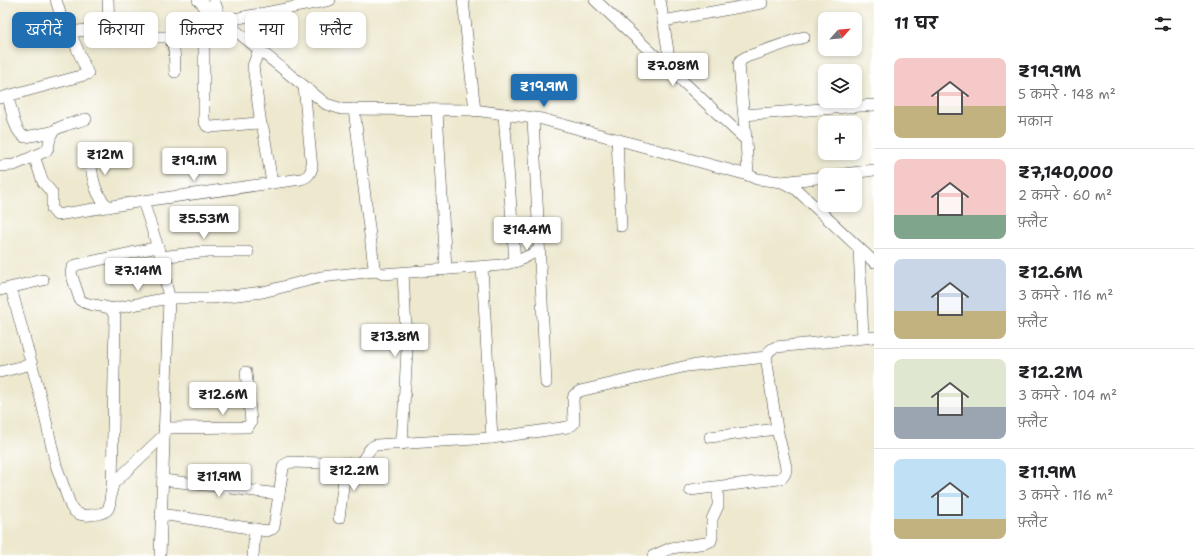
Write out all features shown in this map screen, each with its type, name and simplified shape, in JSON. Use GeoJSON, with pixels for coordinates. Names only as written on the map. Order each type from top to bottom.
{"type":"FeatureCollection","features":[{"type":"Feature","properties":{"kind":"street"},"geometry":{"type":"LineString","coordinates":[[56,0],[60,12]]}},
{"type":"Feature","properties":{"kind":"street"},"geometry":{"type":"LineString","coordinates":[[108,0],[109,12]]}},
{"type":"Feature","properties":{"kind":"street"},"geometry":{"type":"LineString","coordinates":[[237,16],[330,0]]}},
{"type":"Feature","properties":{"kind":"street"},"geometry":{"type":"LineString","coordinates":[[463,0],[475,111]]}},
{"type":"Feature","properties":{"kind":"street"},"geometry":{"type":"LineString","coordinates":[[595,0],[746,140]]}},
{"type":"Feature","properties":{"kind":"street"},"geometry":{"type":"LineString","coordinates":[[660,0],[671,70]]}},
{"type":"Feature","properties":{"kind":"street"},"geometry":{"type":"LineString","coordinates":[[205,1],[215,12]]}},
{"type":"Feature","properties":{"kind":"street"},"geometry":{"type":"LineString","coordinates":[[205,1],[205,12]]}},
{"type":"Feature","properties":{"kind":"street"},"geometry":{"type":"LineString","coordinates":[[663,21],[762,3]]}},
{"type":"Feature","properties":{"kind":"street"},"geometry":{"type":"LineString","coordinates":[[237,31],[326,104],[342,109],[475,111],[504,114],[552,122],[748,174],[757,179],[782,182],[818,177]]}},
{"type":"Feature","properties":{"kind":"street"},"geometry":{"type":"LineString","coordinates":[[748,174],[739,64],[741,60],[746,57],[804,37]]}},
{"type":"Feature","properties":{"kind":"street"},"geometry":{"type":"LineString","coordinates":[[76,46],[88,74],[4,97],[21,136],[25,138],[52,132],[86,119]]}},
{"type":"Feature","properties":{"kind":"street"},"geometry":{"type":"LineString","coordinates":[[174,48],[175,72]]}},
{"type":"Feature","properties":{"kind":"street"},"geometry":{"type":"LineString","coordinates":[[204,48],[205,123],[210,127],[258,123],[261,125]]}},
{"type":"Feature","properties":{"kind":"street"},"geometry":{"type":"LineString","coordinates":[[259,49],[253,66],[261,125],[263,128],[272,183]]}},
{"type":"Feature","properties":{"kind":"street"},"geometry":{"type":"LineString","coordinates":[[34,156],[43,182],[52,193],[52,208],[57,215],[143,201],[301,179],[310,173],[312,168],[304,86]]}},
{"type":"Feature","properties":{"kind":"street"},"geometry":{"type":"LineString","coordinates":[[744,115],[874,104]]}},
{"type":"Feature","properties":{"kind":"street"},"geometry":{"type":"LineString","coordinates":[[354,110],[374,267],[376,271]]}},
{"type":"Feature","properties":{"kind":"street"},"geometry":{"type":"LineString","coordinates":[[437,110],[446,269]]}},
{"type":"Feature","properties":{"kind":"street"},"geometry":{"type":"LineString","coordinates":[[504,114],[514,262]]}},
{"type":"Feature","properties":{"kind":"street"},"geometry":{"type":"LineString","coordinates":[[532,118],[546,383]]}},
{"type":"Feature","properties":{"kind":"street"},"geometry":{"type":"LineString","coordinates":[[0,166],[14,165],[46,151],[50,147],[50,136],[52,132]]}},
{"type":"Feature","properties":{"kind":"street"},"geometry":{"type":"LineString","coordinates":[[617,139],[621,226]]}},
{"type":"Feature","properties":{"kind":"street"},"geometry":{"type":"LineString","coordinates":[[89,154],[95,186],[102,202],[109,207]]}},
{"type":"Feature","properties":{"kind":"street"},"geometry":{"type":"LineString","coordinates":[[862,172],[874,170]]}},
{"type":"Feature","properties":{"kind":"street"},"geometry":{"type":"LineString","coordinates":[[782,182],[797,190],[874,262]]}},
{"type":"Feature","properties":{"kind":"street"},"geometry":{"type":"LineString","coordinates":[[143,201],[160,252],[169,298],[160,556]]}},
{"type":"Feature","properties":{"kind":"street"},"geometry":{"type":"LineString","coordinates":[[690,490],[780,479],[784,477],[786,467],[776,429],[766,358],[771,348],[868,337],[859,248]]}},
{"type":"Feature","properties":{"kind":"street"},"geometry":{"type":"LineString","coordinates":[[111,309],[169,298],[212,298],[263,292],[321,277],[376,271],[383,274],[502,265],[514,262],[539,250]]}},
{"type":"Feature","properties":{"kind":"street"},"geometry":{"type":"LineString","coordinates":[[43,280],[5,289],[32,364],[56,465],[71,507],[75,512],[82,516],[101,515],[107,512],[110,507],[112,489],[114,317],[111,309],[106,306],[88,304],[80,300],[71,273],[72,268],[76,265],[160,252],[248,252]]}},
{"type":"Feature","properties":{"kind":"street"},"geometry":{"type":"LineString","coordinates":[[482,266],[492,438]]}},
{"type":"Feature","properties":{"kind":"street"},"geometry":{"type":"LineString","coordinates":[[402,444],[407,349],[403,273]]}},
{"type":"Feature","properties":{"kind":"street"},"geometry":{"type":"LineString","coordinates":[[161,514],[267,531],[274,527],[283,468],[287,463],[357,464],[363,460],[372,446],[492,438],[572,425],[575,418],[573,400],[574,395],[580,391],[687,366],[766,358]]}},
{"type":"Feature","properties":{"kind":"street"},"geometry":{"type":"LineString","coordinates":[[0,372],[32,364]]}},
{"type":"Feature","properties":{"kind":"street"},"geometry":{"type":"LineString","coordinates":[[112,489],[114,483],[164,431],[248,427],[251,422],[246,372]]}},
{"type":"Feature","properties":{"kind":"street"},"geometry":{"type":"LineString","coordinates":[[710,437],[776,429]]}},
{"type":"Feature","properties":{"kind":"street"},"geometry":{"type":"LineString","coordinates":[[339,518],[346,464]]}},
{"type":"Feature","properties":{"kind":"street"},"geometry":{"type":"LineString","coordinates":[[163,480],[279,494]]}},
{"type":"Feature","properties":{"kind":"street"},"geometry":{"type":"LineString","coordinates":[[653,556],[671,548],[711,541],[712,519],[718,506],[718,487]]}},
{"type":"Feature","properties":{"kind":"street"},"geometry":{"type":"LineString","coordinates":[[254,556],[255,529]]}}]}
